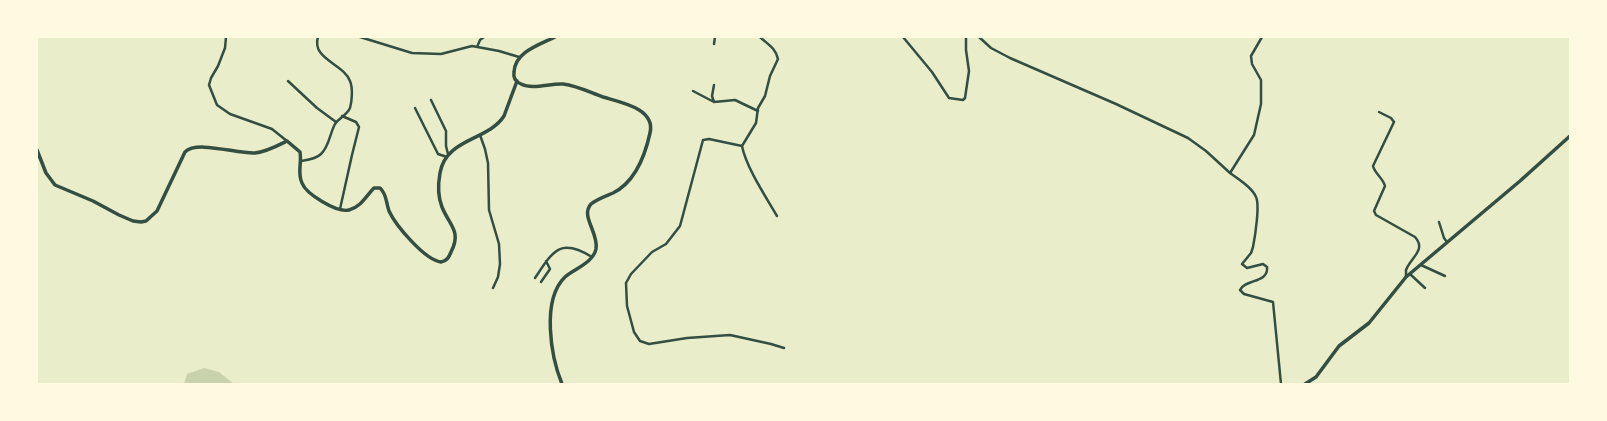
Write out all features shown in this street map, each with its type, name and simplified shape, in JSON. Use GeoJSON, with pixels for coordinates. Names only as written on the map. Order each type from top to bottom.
{"type":"FeatureCollection","features":[{"type":"Feature","properties":{"kind":"street"},"geometry":{"type":"LineString","coordinates":[[226,37],[225,48],[210,85],[217,105],[230,114],[272,129],[300,152],[299,173],[304,187],[324,202],[340,210],[349,210],[361,204],[374,188],[380,188],[385,193],[387,205],[392,216],[403,232],[434,261],[441,262],[444,262],[448,257],[453,247],[456,235],[442,207],[439,193],[440,174],[448,155],[457,147],[480,135],[502,119],[516,81],[514,72],[519,58],[555,37]]}},
{"type":"Feature","properties":{"kind":"street"},"geometry":{"type":"LineString","coordinates":[[300,161],[316,157],[322,152],[336,122],[350,109],[350,82],[345,73],[327,60],[319,51],[317,44],[318,37]]}},
{"type":"Feature","properties":{"kind":"street"},"geometry":{"type":"LineString","coordinates":[[360,37],[408,52],[428,55],[441,54],[467,46],[506,53],[519,58]]}},
{"type":"Feature","properties":{"kind":"street"},"geometry":{"type":"LineString","coordinates":[[477,47],[480,40],[484,37]]}},
{"type":"Feature","properties":{"kind":"street"},"geometry":{"type":"LineString","coordinates":[[714,44],[715,37]]}},
{"type":"Feature","properties":{"kind":"street"},"geometry":{"type":"LineString","coordinates":[[760,37],[766,44],[774,49],[778,59],[758,111],[756,124],[742,146],[745,157],[777,216]]}},
{"type":"Feature","properties":{"kind":"street"},"geometry":{"type":"LineString","coordinates":[[902,37],[932,72],[949,98],[961,100],[965,98],[969,74],[966,37]]}},
{"type":"Feature","properties":{"kind":"street"},"geometry":{"type":"LineString","coordinates":[[979,37],[991,48],[1010,58],[1116,104],[1188,138],[1206,151],[1230,174],[1252,191],[1257,199],[1258,209],[1253,247],[1251,253],[1242,264],[1246,268],[1263,264],[1268,268],[1268,272],[1265,277],[1244,285],[1240,290],[1244,294],[1273,302],[1281,384]]}},
{"type":"Feature","properties":{"kind":"street"},"geometry":{"type":"LineString","coordinates":[[1230,174],[1254,134],[1261,104],[1261,80],[1252,64],[1251,56],[1262,37]]}},
{"type":"Feature","properties":{"kind":"street"},"geometry":{"type":"LineString","coordinates":[[288,81],[322,113],[336,122]]}},
{"type":"Feature","properties":{"kind":"street"},"geometry":{"type":"LineString","coordinates":[[516,81],[521,85],[528,86],[561,84],[579,87],[632,106],[644,114],[650,122],[650,137],[635,172],[624,184],[592,204],[587,212],[587,216],[596,240],[596,249],[592,257],[564,278],[554,293],[551,317],[554,360],[562,384]]}},
{"type":"Feature","properties":{"kind":"street"},"geometry":{"type":"LineString","coordinates":[[714,85],[712,96],[714,102]]}},
{"type":"Feature","properties":{"kind":"street"},"geometry":{"type":"LineString","coordinates":[[693,91],[714,102],[735,100],[746,107],[758,111]]}},
{"type":"Feature","properties":{"kind":"street"},"geometry":{"type":"LineString","coordinates":[[431,100],[446,131],[446,146],[448,155]]}},
{"type":"Feature","properties":{"kind":"street"},"geometry":{"type":"LineString","coordinates":[[416,108],[438,154],[448,155]]}},
{"type":"Feature","properties":{"kind":"street"},"geometry":{"type":"LineString","coordinates":[[1379,112],[1391,118],[1394,122],[1373,166],[1374,171],[1384,180],[1385,186],[1374,211],[1376,215],[1419,240],[1420,245],[1418,254],[1406,270],[1408,275],[1425,288]]}},
{"type":"Feature","properties":{"kind":"street"},"geometry":{"type":"LineString","coordinates":[[340,210],[359,127],[356,122],[342,116]]}},
{"type":"Feature","properties":{"kind":"street"},"geometry":{"type":"LineString","coordinates":[[480,135],[488,163],[489,210],[499,244],[500,264],[498,277],[493,288]]}},
{"type":"Feature","properties":{"kind":"street"},"geometry":{"type":"LineString","coordinates":[[1305,384],[1316,377],[1339,346],[1369,323],[1408,275],[1520,181],[1570,136]]}},
{"type":"Feature","properties":{"kind":"street"},"geometry":{"type":"LineString","coordinates":[[742,146],[708,139],[703,140],[680,226],[666,244],[654,250],[629,277],[625,286],[627,306],[634,332],[638,338],[646,343],[730,335],[784,348]]}},
{"type":"Feature","properties":{"kind":"street"},"geometry":{"type":"LineString","coordinates":[[37,150],[46,173],[55,185],[94,201],[119,215],[140,222],[146,221],[157,212],[185,152],[188,149],[204,147],[253,153],[260,152],[287,142]]}},
{"type":"Feature","properties":{"kind":"street"},"geometry":{"type":"LineString","coordinates":[[1439,222],[1444,238],[1447,242]]}},
{"type":"Feature","properties":{"kind":"street"},"geometry":{"type":"LineString","coordinates":[[535,278],[546,261],[558,249],[566,247],[581,250],[592,257]]}},
{"type":"Feature","properties":{"kind":"street"},"geometry":{"type":"LineString","coordinates":[[541,282],[550,269],[546,261]]}},
{"type":"Feature","properties":{"kind":"street"},"geometry":{"type":"LineString","coordinates":[[1421,265],[1445,276]]}},
{"type":"Feature","properties":{"kind":"green space"},"geometry":{"type":"Polygon","coordinates":[[[204,368],[219,372],[234,384],[184,384],[187,374],[204,368]]]}}]}
